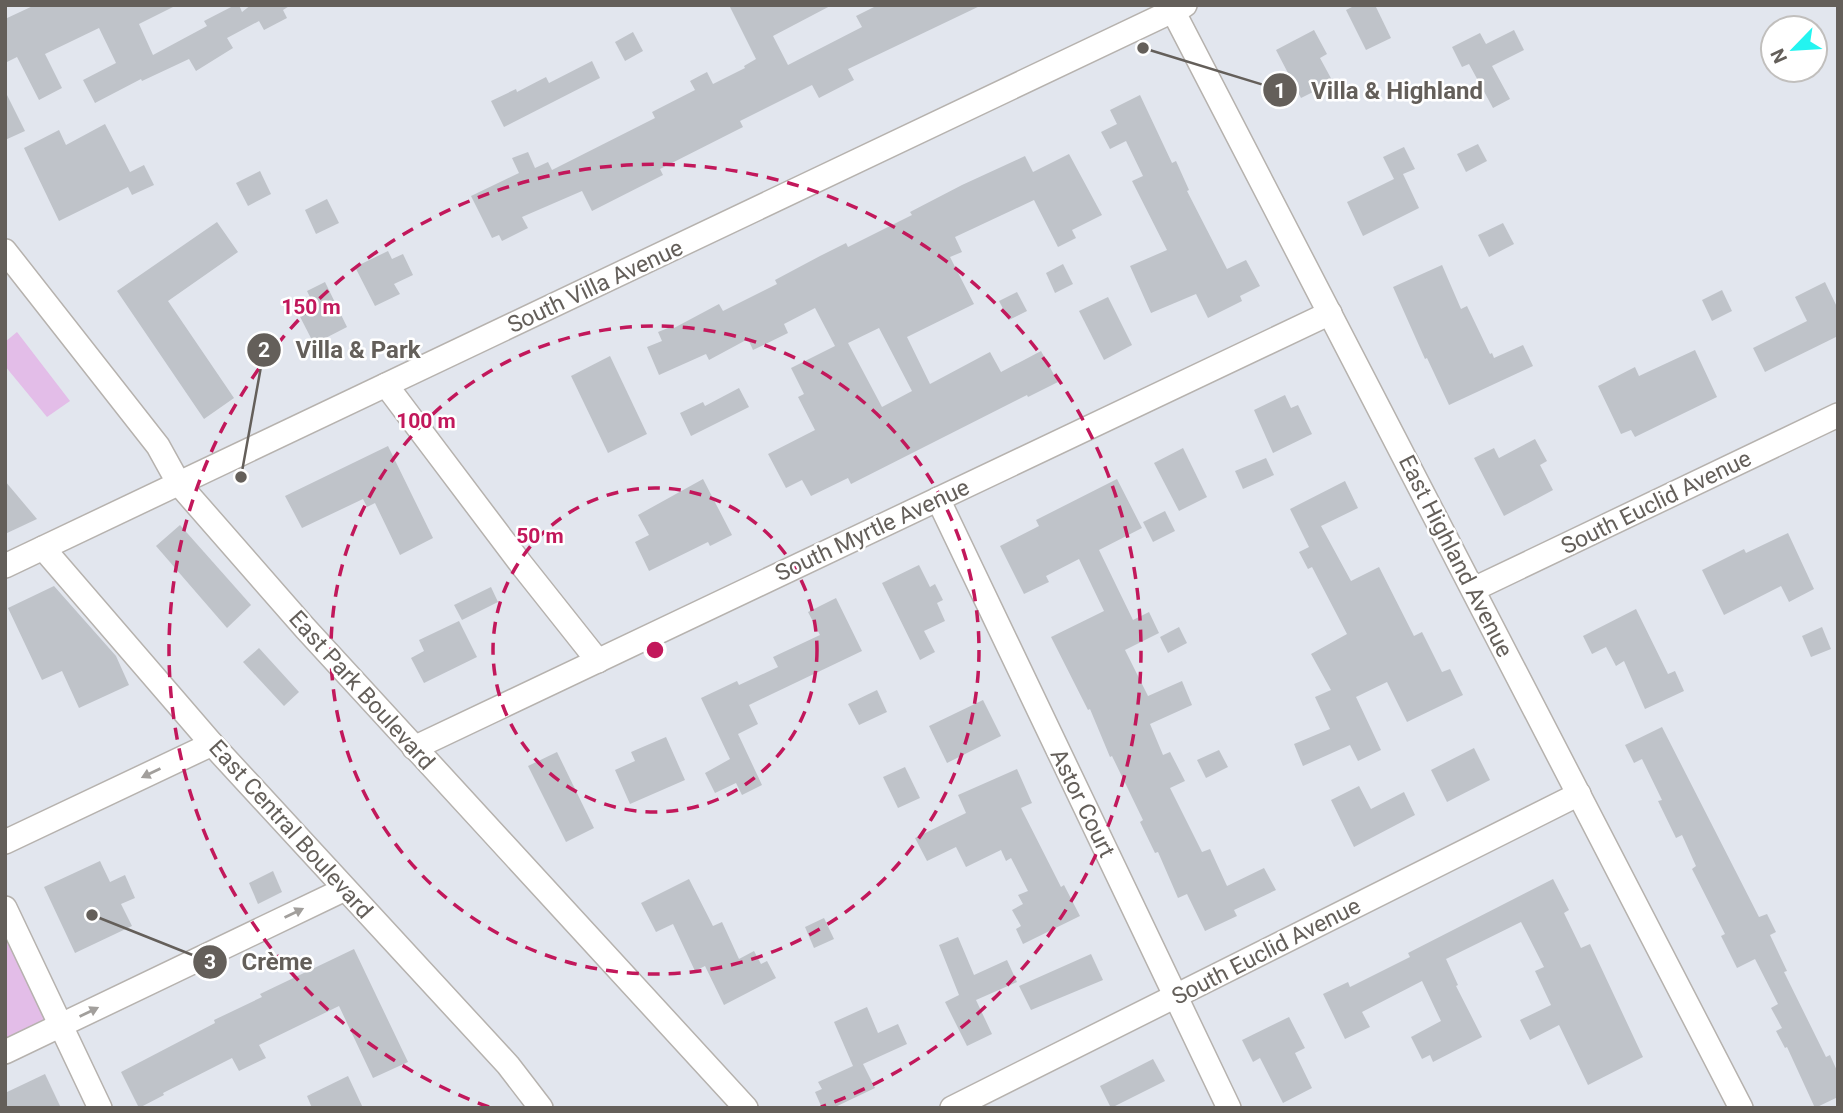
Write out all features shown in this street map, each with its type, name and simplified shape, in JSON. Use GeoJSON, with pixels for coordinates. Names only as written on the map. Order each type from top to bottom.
{"type":"FeatureCollection","features":[{"type":"Feature","properties":{"kind":"street","name":"East Highland Avenue"},"geometry":{"type":"LineString","coordinates":[[1176,7],[1330,313],[1741,1108]]}},
{"type":"Feature","properties":{"kind":"street","name":"South Villa Avenue"},"geometry":{"type":"LineString","coordinates":[[5,566],[1176,7]]}},
{"type":"Feature","properties":{"kind":"street","name":"East Park Boulevard"},"geometry":{"type":"LineString","coordinates":[[5,251],[158,446],[179,484],[414,748],[746,1108]]}},
{"type":"Feature","properties":{"kind":"street","name":"South Myrtle Avenue"},"geometry":{"type":"LineString","coordinates":[[414,748],[1330,313]]}},
{"type":"Feature","properties":{"kind":"street"},"geometry":{"type":"LineString","coordinates":[[386,385],[598,661]]}},
{"type":"Feature","properties":{"kind":"street","name":"South Euclid Avenue"},"geometry":{"type":"LineString","coordinates":[[1474,589],[1838,415]]}},
{"type":"Feature","properties":{"kind":"street","name":"Astor Court"},"geometry":{"type":"LineString","coordinates":[[938,499],[1229,1108]]}},
{"type":"Feature","properties":{"kind":"street","name":"East Central Boulevard"},"geometry":{"type":"LineString","coordinates":[[43,548],[212,744],[508,1065],[541,1108]]}},
{"type":"Feature","properties":{"kind":"street"},"geometry":{"type":"LineString","coordinates":[[5,842],[212,744]]}},
{"type":"Feature","properties":{"kind":"street","name":"South Euclid Avenue"},"geometry":{"type":"LineString","coordinates":[[952,1108],[1580,794]]}},
{"type":"Feature","properties":{"kind":"street"},"geometry":{"type":"LineString","coordinates":[[5,1052],[345,889]]}},
{"type":"Feature","properties":{"kind":"street"},"geometry":{"type":"LineString","coordinates":[[5,908],[100,1108]]}},
{"type":"Feature","properties":{"kind":"shaded area"},"geometry":{"type":"Polygon","coordinates":[[[17,332],[70,401],[47,417],[5,366],[5,342],[17,332]]]}},
{"type":"Feature","properties":{"kind":"shaded area"},"geometry":{"type":"Polygon","coordinates":[[[5,922],[53,1022],[5,1045],[5,922]]]}},
{"type":"Feature","properties":{"kind":"building"},"geometry":{"type":"Polygon","coordinates":[[[35,5],[177,5],[139,24],[153,55],[207,26],[204,21],[235,5],[239,5],[242,12],[251,5],[291,5],[283,10],[287,18],[264,30],[259,21],[227,38],[233,48],[196,71],[189,59],[142,81],[141,79],[95,103],[83,80],[116,63],[99,28],[45,54],[62,88],[39,100],[17,57],[5,63],[5,19],[35,5]]]}},
{"type":"Feature","properties":{"kind":"building"},"geometry":{"type":"Polygon","coordinates":[[[729,5],[832,5],[773,36],[788,65],[862,27],[856,16],[878,5],[982,5],[848,69],[854,80],[819,98],[812,85],[740,121],[743,127],[660,169],[663,175],[592,211],[582,191],[522,217],[528,228],[502,241],[499,235],[492,238],[471,196],[519,173],[512,158],[528,152],[535,168],[548,162],[552,170],[655,118],[652,112],[695,90],[690,81],[707,72],[713,84],[745,68],[744,66],[756,59],[729,5]]]}},
{"type":"Feature","properties":{"kind":"building"},"geometry":{"type":"Polygon","coordinates":[[[1356,5],[1375,5],[1391,38],[1366,50],[1346,10],[1356,5]]]}},
{"type":"Feature","properties":{"kind":"building"},"geometry":{"type":"Polygon","coordinates":[[[1314,30],[1327,54],[1320,58],[1333,82],[1301,98],[1276,50],[1314,30]]]}},
{"type":"Feature","properties":{"kind":"building"},"geometry":{"type":"Polygon","coordinates":[[[1514,30],[1524,50],[1492,66],[1510,99],[1493,108],[1469,64],[1462,67],[1452,47],[1480,33],[1486,44],[1514,30]]]}},
{"type":"Feature","properties":{"kind":"building"},"geometry":{"type":"Polygon","coordinates":[[[633,32],[643,51],[625,61],[615,42],[633,32]]]}},
{"type":"Feature","properties":{"kind":"building"},"geometry":{"type":"Polygon","coordinates":[[[592,61],[600,78],[504,127],[491,101],[516,89],[517,92],[546,77],[549,83],[592,61]]]}},
{"type":"Feature","properties":{"kind":"building"},"geometry":{"type":"Polygon","coordinates":[[[5,91],[25,131],[5,140],[5,91]]]}},
{"type":"Feature","properties":{"kind":"building"},"geometry":{"type":"Polygon","coordinates":[[[1140,95],[1172,163],[1176,161],[1189,190],[1187,191],[1227,269],[1246,260],[1260,286],[1240,296],[1242,301],[1208,318],[1196,294],[1151,313],[1130,266],[1167,250],[1132,181],[1143,176],[1126,141],[1110,149],[1101,132],[1117,124],[1110,110],[1140,95]]]}},
{"type":"Feature","properties":{"kind":"building"},"geometry":{"type":"Polygon","coordinates":[[[105,124],[130,172],[144,165],[154,185],[132,195],[128,187],[59,221],[24,148],[59,130],[66,145],[105,124]]]}},
{"type":"Feature","properties":{"kind":"building"},"geometry":{"type":"Polygon","coordinates":[[[1478,144],[1487,161],[1466,172],[1457,154],[1478,144]]]}},
{"type":"Feature","properties":{"kind":"building"},"geometry":{"type":"Polygon","coordinates":[[[1404,147],[1415,169],[1403,174],[1419,208],[1363,236],[1347,202],[1394,179],[1383,157],[1404,147]]]}},
{"type":"Feature","properties":{"kind":"building"},"geometry":{"type":"Polygon","coordinates":[[[1069,154],[1102,215],[1072,230],[1076,238],[1058,247],[1034,200],[955,237],[962,252],[950,257],[974,304],[907,337],[930,384],[990,352],[1001,372],[1041,351],[1058,382],[851,484],[848,478],[811,496],[802,480],[786,488],[768,454],[815,430],[798,397],[804,394],[791,368],[835,346],[815,308],[784,324],[788,333],[753,350],[748,339],[709,360],[706,354],[659,375],[647,347],[662,341],[658,332],[673,326],[674,328],[719,304],[723,311],[777,284],[775,280],[820,256],[846,243],[848,247],[912,215],[910,212],[962,185],[1025,156],[1033,172],[1069,154]],[[879,328],[848,343],[882,407],[912,391],[879,328]]]}},
{"type":"Feature","properties":{"kind":"building"},"geometry":{"type":"Polygon","coordinates":[[[260,171],[271,194],[248,206],[236,183],[260,171]]]}},
{"type":"Feature","properties":{"kind":"building"},"geometry":{"type":"Polygon","coordinates":[[[327,199],[339,223],[316,234],[305,210],[327,199]]]}},
{"type":"Feature","properties":{"kind":"building"},"geometry":{"type":"Polygon","coordinates":[[[217,222],[238,252],[168,301],[234,398],[204,419],[117,291],[217,222]]]}},
{"type":"Feature","properties":{"kind":"building"},"geometry":{"type":"Polygon","coordinates":[[[1503,223],[1514,244],[1489,257],[1478,235],[1503,223]]]}},
{"type":"Feature","properties":{"kind":"building"},"geometry":{"type":"Polygon","coordinates":[[[388,251],[392,259],[403,254],[413,275],[394,284],[400,294],[375,306],[355,267],[388,251]]]}},
{"type":"Feature","properties":{"kind":"building"},"geometry":{"type":"Polygon","coordinates":[[[1063,264],[1073,284],[1055,293],[1046,273],[1063,264]]]}},
{"type":"Feature","properties":{"kind":"building"},"geometry":{"type":"Polygon","coordinates":[[[1442,265],[1461,309],[1467,306],[1490,354],[1492,353],[1494,358],[1523,345],[1533,366],[1449,405],[1393,287],[1442,265]]]}},
{"type":"Feature","properties":{"kind":"building"},"geometry":{"type":"Polygon","coordinates":[[[325,282],[347,327],[314,344],[294,305],[310,297],[307,291],[325,282]]]}},
{"type":"Feature","properties":{"kind":"building"},"geometry":{"type":"Polygon","coordinates":[[[1825,282],[1838,309],[1838,336],[1765,372],[1753,348],[1807,321],[1795,297],[1825,282]]]}},
{"type":"Feature","properties":{"kind":"building"},"geometry":{"type":"Polygon","coordinates":[[[1722,290],[1732,311],[1712,321],[1702,300],[1722,290]]]}},
{"type":"Feature","properties":{"kind":"building"},"geometry":{"type":"Polygon","coordinates":[[[1017,292],[1027,311],[1009,320],[999,301],[1017,292]]]}},
{"type":"Feature","properties":{"kind":"building"},"geometry":{"type":"Polygon","coordinates":[[[1108,297],[1132,345],[1104,360],[1079,311],[1108,297]]]}},
{"type":"Feature","properties":{"kind":"building"},"geometry":{"type":"Polygon","coordinates":[[[1695,350],[1717,397],[1635,437],[1631,430],[1621,434],[1598,386],[1635,367],[1639,376],[1695,350]]]}},
{"type":"Feature","properties":{"kind":"building"},"geometry":{"type":"Polygon","coordinates":[[[610,356],[647,434],[608,453],[571,376],[610,356]]]}},
{"type":"Feature","properties":{"kind":"building"},"geometry":{"type":"Polygon","coordinates":[[[739,388],[749,407],[691,436],[680,413],[703,402],[705,406],[739,388]]]}},
{"type":"Feature","properties":{"kind":"building"},"geometry":{"type":"Polygon","coordinates":[[[1285,395],[1291,408],[1298,405],[1312,434],[1273,453],[1254,410],[1285,395]]]}},
{"type":"Feature","properties":{"kind":"building"},"geometry":{"type":"Polygon","coordinates":[[[1535,439],[1547,461],[1540,465],[1553,490],[1504,516],[1474,458],[1494,448],[1499,458],[1535,439]]]}},
{"type":"Feature","properties":{"kind":"building"},"geometry":{"type":"Polygon","coordinates":[[[388,446],[433,538],[400,555],[375,503],[367,507],[363,499],[302,528],[285,496],[388,446]]]}},
{"type":"Feature","properties":{"kind":"building"},"geometry":{"type":"Polygon","coordinates":[[[1183,448],[1207,497],[1179,511],[1154,463],[1183,448]]]}},
{"type":"Feature","properties":{"kind":"building"},"geometry":{"type":"Polygon","coordinates":[[[1266,458],[1274,475],[1243,489],[1235,471],[1266,458]]]}},
{"type":"Feature","properties":{"kind":"building"},"geometry":{"type":"Polygon","coordinates":[[[703,479],[732,535],[710,546],[708,542],[649,571],[635,542],[649,535],[638,515],[703,479]]]}},
{"type":"Feature","properties":{"kind":"building"},"geometry":{"type":"Polygon","coordinates":[[[1117,479],[1142,528],[1099,550],[1133,620],[1149,612],[1159,633],[1125,650],[1148,696],[1182,681],[1192,705],[1150,724],[1163,755],[1170,752],[1185,781],[1170,788],[1202,852],[1210,849],[1227,886],[1264,868],[1276,890],[1234,910],[1237,916],[1205,931],[1187,894],[1178,898],[1158,852],[1155,853],[1140,822],[1143,820],[1112,756],[1110,757],[1090,709],[1088,710],[1051,637],[1104,611],[1079,559],[1046,576],[1049,582],[1024,594],[1000,546],[1039,526],[1036,520],[1117,479]]]}},
{"type":"Feature","properties":{"kind":"building"},"geometry":{"type":"Polygon","coordinates":[[[5,481],[37,519],[5,534],[5,481]]]}},
{"type":"Feature","properties":{"kind":"building"},"geometry":{"type":"Polygon","coordinates":[[[1345,481],[1358,508],[1321,526],[1351,581],[1379,567],[1414,636],[1422,632],[1442,672],[1450,669],[1463,695],[1407,722],[1387,682],[1356,697],[1381,750],[1358,761],[1350,745],[1303,766],[1294,744],[1330,729],[1315,697],[1331,690],[1311,654],[1347,634],[1312,567],[1308,569],[1299,552],[1309,547],[1290,509],[1345,481]]]}},
{"type":"Feature","properties":{"kind":"building"},"geometry":{"type":"Polygon","coordinates":[[[1165,511],[1175,531],[1153,542],[1143,522],[1165,511]]]}},
{"type":"Feature","properties":{"kind":"building"},"geometry":{"type":"Polygon","coordinates":[[[180,525],[251,605],[227,628],[156,546],[180,525]]]}},
{"type":"Feature","properties":{"kind":"building"},"geometry":{"type":"Polygon","coordinates":[[[1788,533],[1814,589],[1789,602],[1781,586],[1724,615],[1702,570],[1744,549],[1746,553],[1788,533]]]}},
{"type":"Feature","properties":{"kind":"building"},"geometry":{"type":"Polygon","coordinates":[[[919,565],[930,587],[935,584],[943,600],[937,603],[945,621],[924,631],[935,652],[920,660],[882,583],[919,565]]]}},
{"type":"Feature","properties":{"kind":"building"},"geometry":{"type":"Polygon","coordinates":[[[54,586],[116,656],[129,685],[79,708],[62,671],[42,680],[8,608],[54,586]]]}},
{"type":"Feature","properties":{"kind":"building"},"geometry":{"type":"Polygon","coordinates":[[[491,587],[498,602],[462,620],[454,605],[491,587]]]}},
{"type":"Feature","properties":{"kind":"building"},"geometry":{"type":"Polygon","coordinates":[[[836,598],[862,651],[749,705],[758,724],[738,734],[762,785],[742,795],[736,783],[715,793],[705,773],[730,759],[701,698],[737,681],[739,685],[778,667],[773,657],[820,635],[808,612],[836,598]]]}},
{"type":"Feature","properties":{"kind":"building"},"geometry":{"type":"Polygon","coordinates":[[[1636,609],[1668,674],[1675,671],[1684,691],[1645,709],[1624,661],[1616,666],[1606,647],[1592,654],[1583,636],[1636,609]]]}},
{"type":"Feature","properties":{"kind":"building"},"geometry":{"type":"Polygon","coordinates":[[[459,621],[477,657],[424,683],[411,658],[424,651],[419,640],[459,621]]]}},
{"type":"Feature","properties":{"kind":"building"},"geometry":{"type":"Polygon","coordinates":[[[1179,627],[1187,643],[1168,653],[1160,637],[1179,627]]]}},
{"type":"Feature","properties":{"kind":"building"},"geometry":{"type":"Polygon","coordinates":[[[1822,627],[1831,649],[1811,657],[1802,636],[1822,627]]]}},
{"type":"Feature","properties":{"kind":"building"},"geometry":{"type":"Polygon","coordinates":[[[259,648],[299,692],[284,706],[243,662],[259,648]]]}},
{"type":"Feature","properties":{"kind":"building"},"geometry":{"type":"Polygon","coordinates":[[[877,690],[887,712],[859,725],[848,704],[877,690]]]}},
{"type":"Feature","properties":{"kind":"building"},"geometry":{"type":"Polygon","coordinates":[[[983,700],[1001,736],[947,763],[929,726],[983,700]]]}},
{"type":"Feature","properties":{"kind":"building"},"geometry":{"type":"Polygon","coordinates":[[[1662,727],[1759,917],[1767,914],[1776,932],[1770,935],[1787,971],[1784,972],[1826,1057],[1830,1055],[1838,1073],[1838,1097],[1815,1108],[1787,1047],[1785,1048],[1776,1031],[1782,1028],[1771,1008],[1778,1004],[1755,959],[1737,968],[1721,936],[1725,934],[1692,869],[1696,866],[1682,835],[1676,838],[1658,801],[1662,800],[1642,759],[1634,763],[1625,745],[1662,727]]]}},
{"type":"Feature","properties":{"kind":"building"},"geometry":{"type":"Polygon","coordinates":[[[666,737],[685,780],[630,804],[615,770],[635,761],[631,752],[666,737]]]}},
{"type":"Feature","properties":{"kind":"building"},"geometry":{"type":"Polygon","coordinates":[[[1474,748],[1490,780],[1447,802],[1431,770],[1474,748]]]}},
{"type":"Feature","properties":{"kind":"building"},"geometry":{"type":"Polygon","coordinates":[[[1219,750],[1228,767],[1206,778],[1197,760],[1219,750]]]}},
{"type":"Feature","properties":{"kind":"building"},"geometry":{"type":"Polygon","coordinates":[[[557,752],[594,828],[566,842],[528,766],[557,752]]]}},
{"type":"Feature","properties":{"kind":"building"},"geometry":{"type":"Polygon","coordinates":[[[905,767],[920,798],[898,808],[883,777],[905,767]]]}},
{"type":"Feature","properties":{"kind":"building"},"geometry":{"type":"Polygon","coordinates":[[[1017,769],[1032,803],[1021,808],[1061,887],[1064,885],[1080,916],[1023,944],[1016,929],[1021,926],[1012,910],[1023,904],[1018,895],[1028,891],[1011,858],[1006,861],[1001,850],[966,867],[956,847],[927,861],[915,838],[966,813],[958,795],[1017,769]]]}},
{"type":"Feature","properties":{"kind":"building"},"geometry":{"type":"Polygon","coordinates":[[[1359,786],[1371,809],[1404,792],[1415,815],[1354,847],[1331,800],[1359,786]]]}},
{"type":"Feature","properties":{"kind":"building"},"geometry":{"type":"Polygon","coordinates":[[[100,861],[110,882],[125,875],[135,898],[121,904],[132,926],[75,953],[44,887],[100,861]]]}},
{"type":"Feature","properties":{"kind":"building"},"geometry":{"type":"Polygon","coordinates":[[[273,871],[282,892],[258,904],[249,883],[273,871]]]}},
{"type":"Feature","properties":{"kind":"building"},"geometry":{"type":"Polygon","coordinates":[[[689,879],[713,926],[722,922],[739,959],[754,951],[761,964],[767,961],[776,978],[724,1005],[705,966],[695,971],[673,924],[656,932],[641,903],[689,879]]]}},
{"type":"Feature","properties":{"kind":"building"},"geometry":{"type":"Polygon","coordinates":[[[1553,879],[1569,910],[1564,913],[1581,948],[1590,944],[1643,1057],[1588,1085],[1559,1025],[1530,1040],[1520,1020],[1551,1005],[1535,971],[1544,967],[1521,922],[1446,959],[1458,985],[1456,986],[1482,1037],[1433,1062],[1430,1055],[1422,1059],[1411,1037],[1441,1021],[1422,981],[1362,1012],[1370,1027],[1345,1039],[1323,994],[1348,982],[1350,987],[1410,957],[1408,953],[1553,879]]]}},
{"type":"Feature","properties":{"kind":"building"},"geometry":{"type":"Polygon","coordinates":[[[824,918],[834,939],[814,948],[805,927],[824,918]]]}},
{"type":"Feature","properties":{"kind":"building"},"geometry":{"type":"Polygon","coordinates":[[[958,937],[974,975],[1007,960],[1017,982],[976,1000],[992,1034],[967,1046],[945,1002],[959,995],[939,945],[958,937]]]}},
{"type":"Feature","properties":{"kind":"building"},"geometry":{"type":"Polygon","coordinates":[[[354,949],[408,1062],[373,1078],[339,1006],[259,1045],[266,1058],[239,1071],[232,1058],[139,1108],[121,1072],[215,1023],[214,1020],[262,997],[260,994],[354,949]]]}},
{"type":"Feature","properties":{"kind":"building"},"geometry":{"type":"Polygon","coordinates":[[[1091,954],[1103,980],[1031,1010],[1019,986],[1091,954]]]}},
{"type":"Feature","properties":{"kind":"building"},"geometry":{"type":"Polygon","coordinates":[[[867,1007],[878,1033],[898,1024],[907,1044],[863,1064],[875,1088],[833,1108],[822,1108],[815,1092],[822,1089],[818,1082],[853,1066],[834,1022],[867,1007]]]}},
{"type":"Feature","properties":{"kind":"building"},"geometry":{"type":"Polygon","coordinates":[[[1289,1017],[1305,1048],[1295,1053],[1312,1088],[1283,1103],[1260,1058],[1253,1062],[1242,1040],[1289,1017]]]}},
{"type":"Feature","properties":{"kind":"building"},"geometry":{"type":"Polygon","coordinates":[[[1153,1059],[1165,1081],[1111,1108],[1100,1086],[1153,1059]]]}},
{"type":"Feature","properties":{"kind":"building"},"geometry":{"type":"Polygon","coordinates":[[[45,1074],[61,1108],[5,1108],[5,1093],[45,1074]]]}},
{"type":"Feature","properties":{"kind":"building"},"geometry":{"type":"Polygon","coordinates":[[[348,1076],[363,1108],[312,1108],[307,1096],[348,1076]]]}},
{"type":"Feature","properties":{"kind":"place","name":"Villa & Highland"},"geometry":{"type":"Point","coordinates":[1143,48]}},
{"type":"Feature","properties":{"kind":"place","name":"Villa & Park"},"geometry":{"type":"Point","coordinates":[241,477]}},
{"type":"Feature","properties":{"kind":"place","name":"Crème"},"geometry":{"type":"Point","coordinates":[92,915]}}]}
